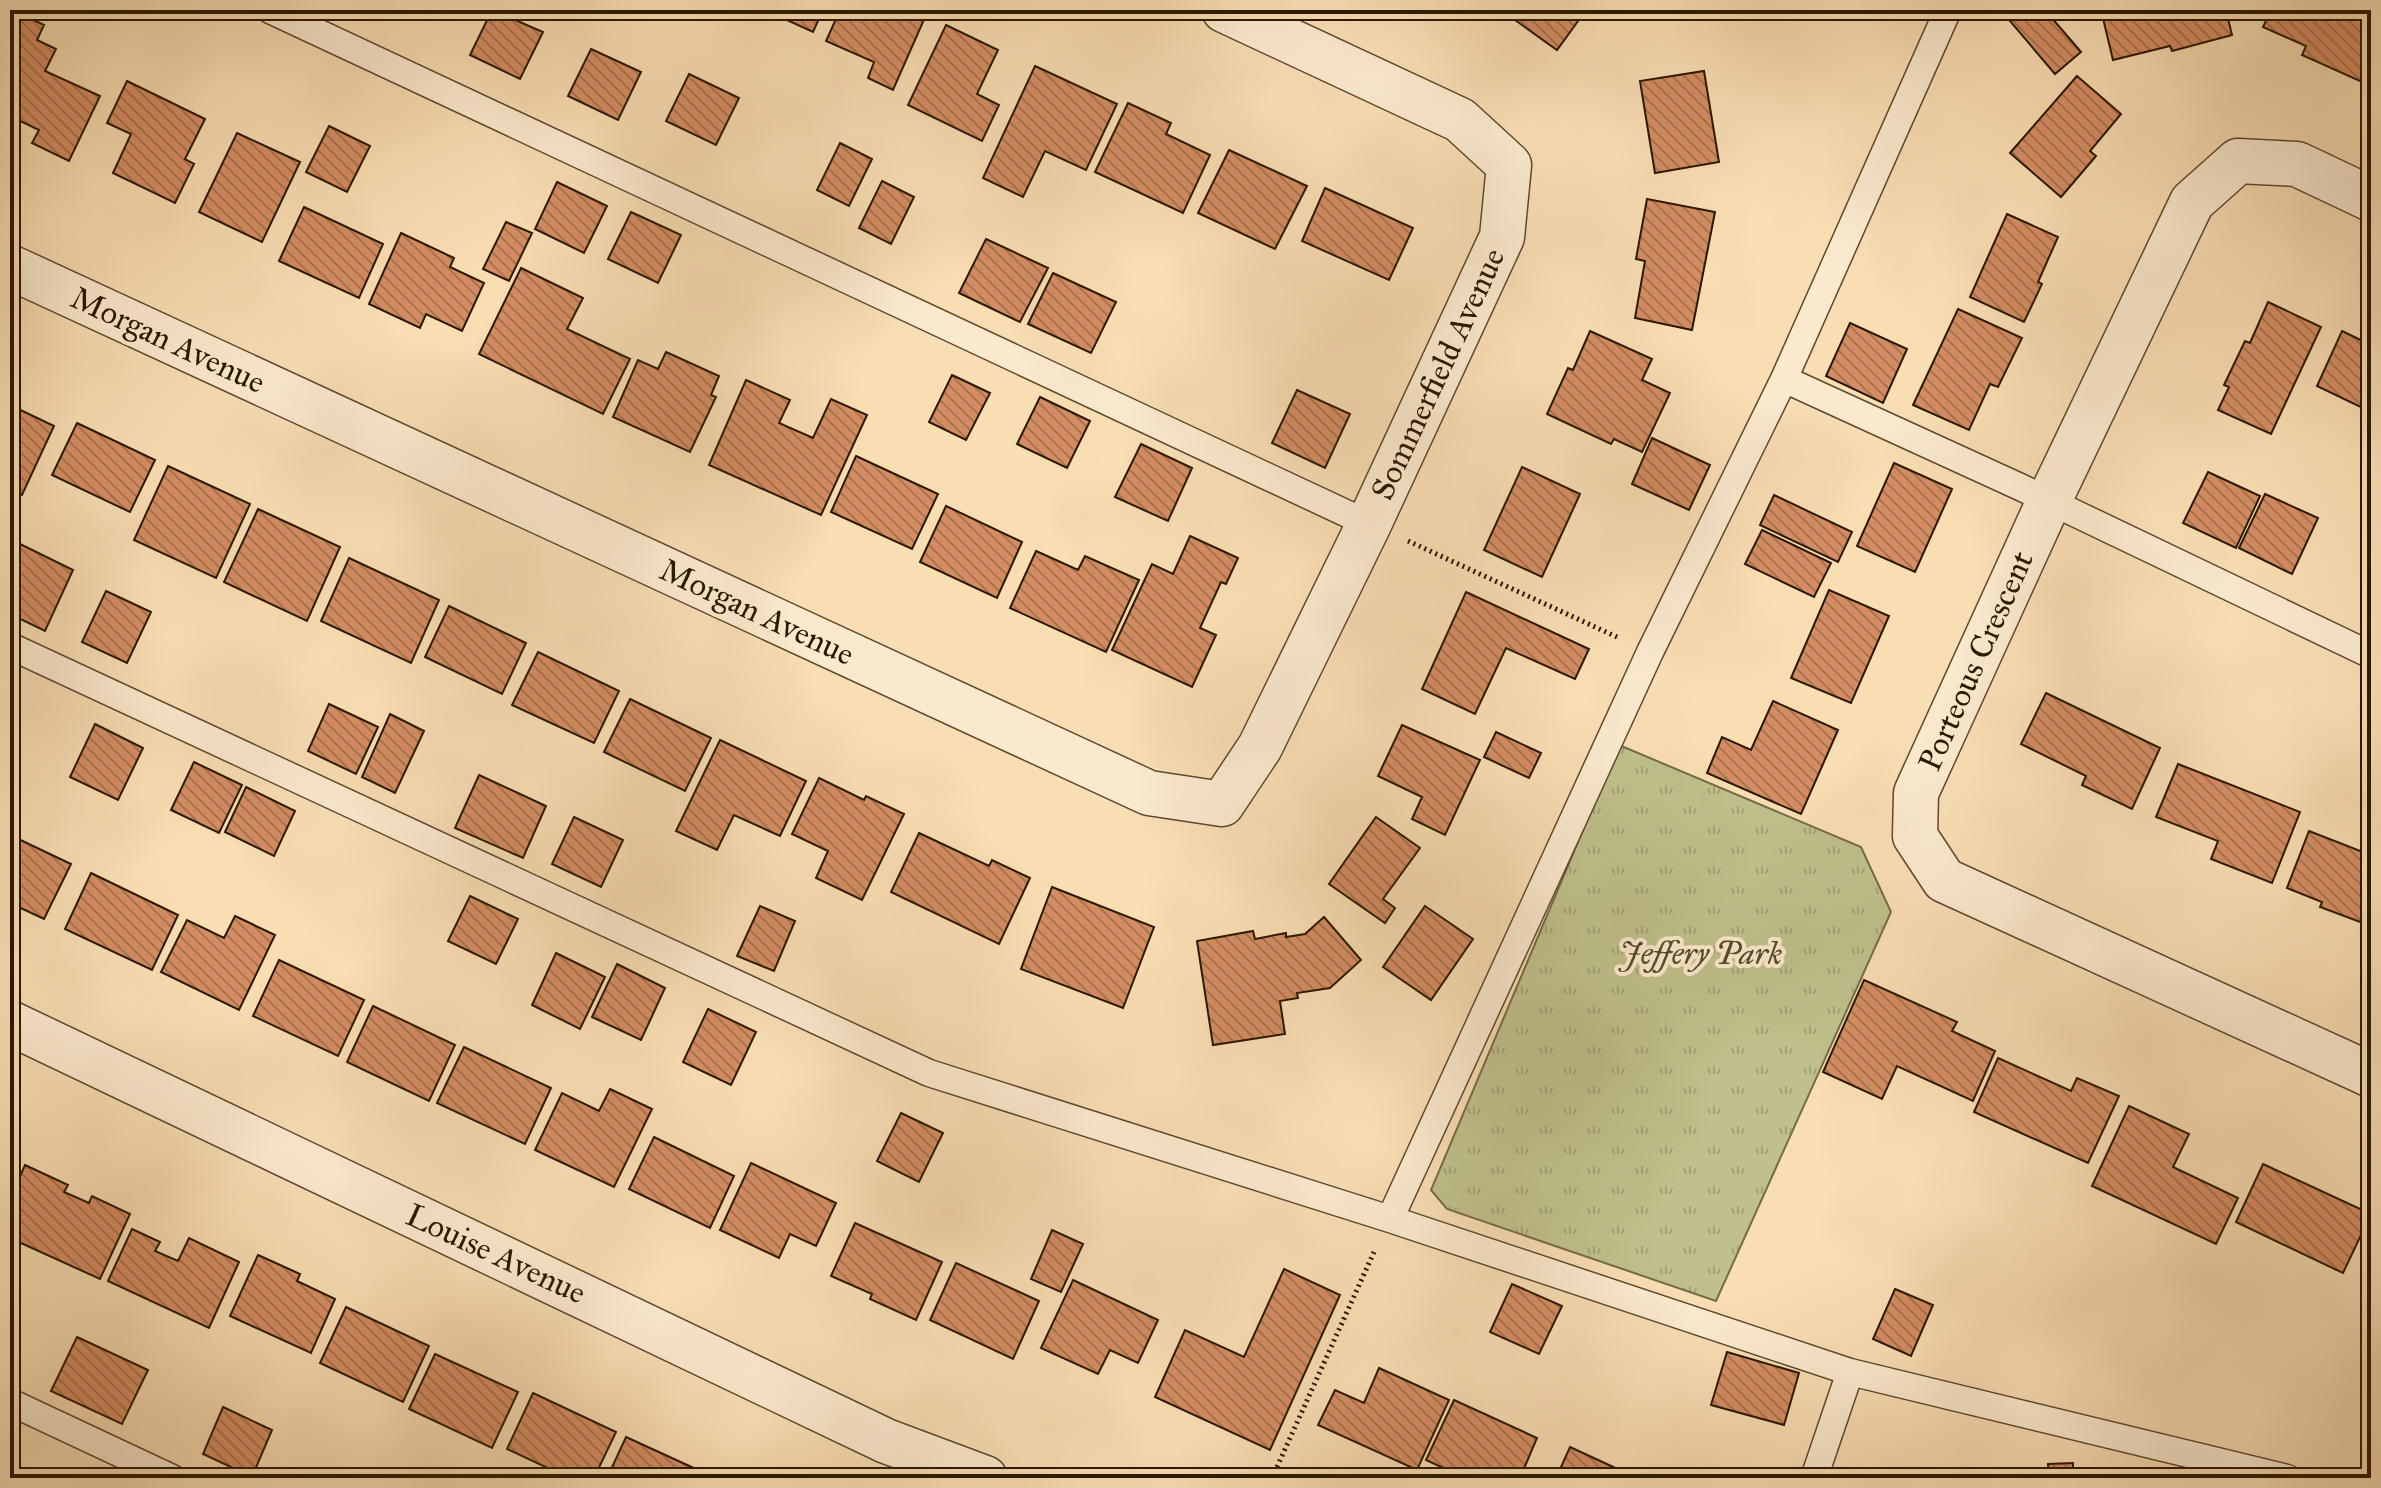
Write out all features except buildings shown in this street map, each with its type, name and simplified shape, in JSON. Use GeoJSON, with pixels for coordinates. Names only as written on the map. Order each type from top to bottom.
{"type":"FeatureCollection","features":[{"type":"Feature","properties":{"kind":"street","name":"Sommerfield Avenue"},"geometry":{"type":"LineString","coordinates":[[1224,10],[1460,120],[1509,165],[1502,237],[1388,532]]}},
{"type":"Feature","properties":{"kind":"street","name":"Porteous Crescent"},"geometry":{"type":"LineString","coordinates":[[2371,199],[2297,164],[2238,161],[2192,202],[2049,501],[1916,793],[1915,836],[1944,880],[2371,1075]]}},
{"type":"Feature","properties":{"kind":"street","name":"Morgan Avenue"},"geometry":{"type":"LineString","coordinates":[[10,267],[1149,793],[1222,804],[1260,747],[1388,532]]}},
{"type":"Feature","properties":{"kind":"street","name":"Louise Avenue"},"geometry":{"type":"LineString","coordinates":[[10,1023],[886,1441],[925,1468],[985,1478]]}},
{"type":"Feature","properties":{"kind":"lane"},"geometry":{"type":"LineString","coordinates":[[270,10],[1388,532]]}},
{"type":"Feature","properties":{"kind":"lane"},"geometry":{"type":"LineString","coordinates":[[1390,1219],[1650,652],[1784,379],[1948,10]]}},
{"type":"Feature","properties":{"kind":"lane"},"geometry":{"type":"LineString","coordinates":[[1784,379],[2371,655]]}},
{"type":"Feature","properties":{"kind":"lane"},"geometry":{"type":"LineString","coordinates":[[10,646],[929,1073],[1390,1219],[1850,1372],[2287,1478]]}},
{"type":"Feature","properties":{"kind":"lane"},"geometry":{"type":"LineString","coordinates":[[1814,1478],[1850,1372]]}},
{"type":"Feature","properties":{"kind":"lane"},"geometry":{"type":"LineString","coordinates":[[10,1402],[172,1478]]}},
{"type":"Feature","properties":{"kind":"path"},"geometry":{"type":"LineString","coordinates":[[1388,532],[1650,652]]}},
{"type":"Feature","properties":{"kind":"path"},"geometry":{"type":"LineString","coordinates":[[1272,1478],[1390,1219]]}},
{"type":"Feature","properties":{"kind":"green space","name":"Jeffery Park"},"geometry":{"type":"Polygon","coordinates":[[[1619,745],[1861,847],[1891,912],[1716,1301],[1447,1209],[1431,1190],[1619,745]]]}}]}
